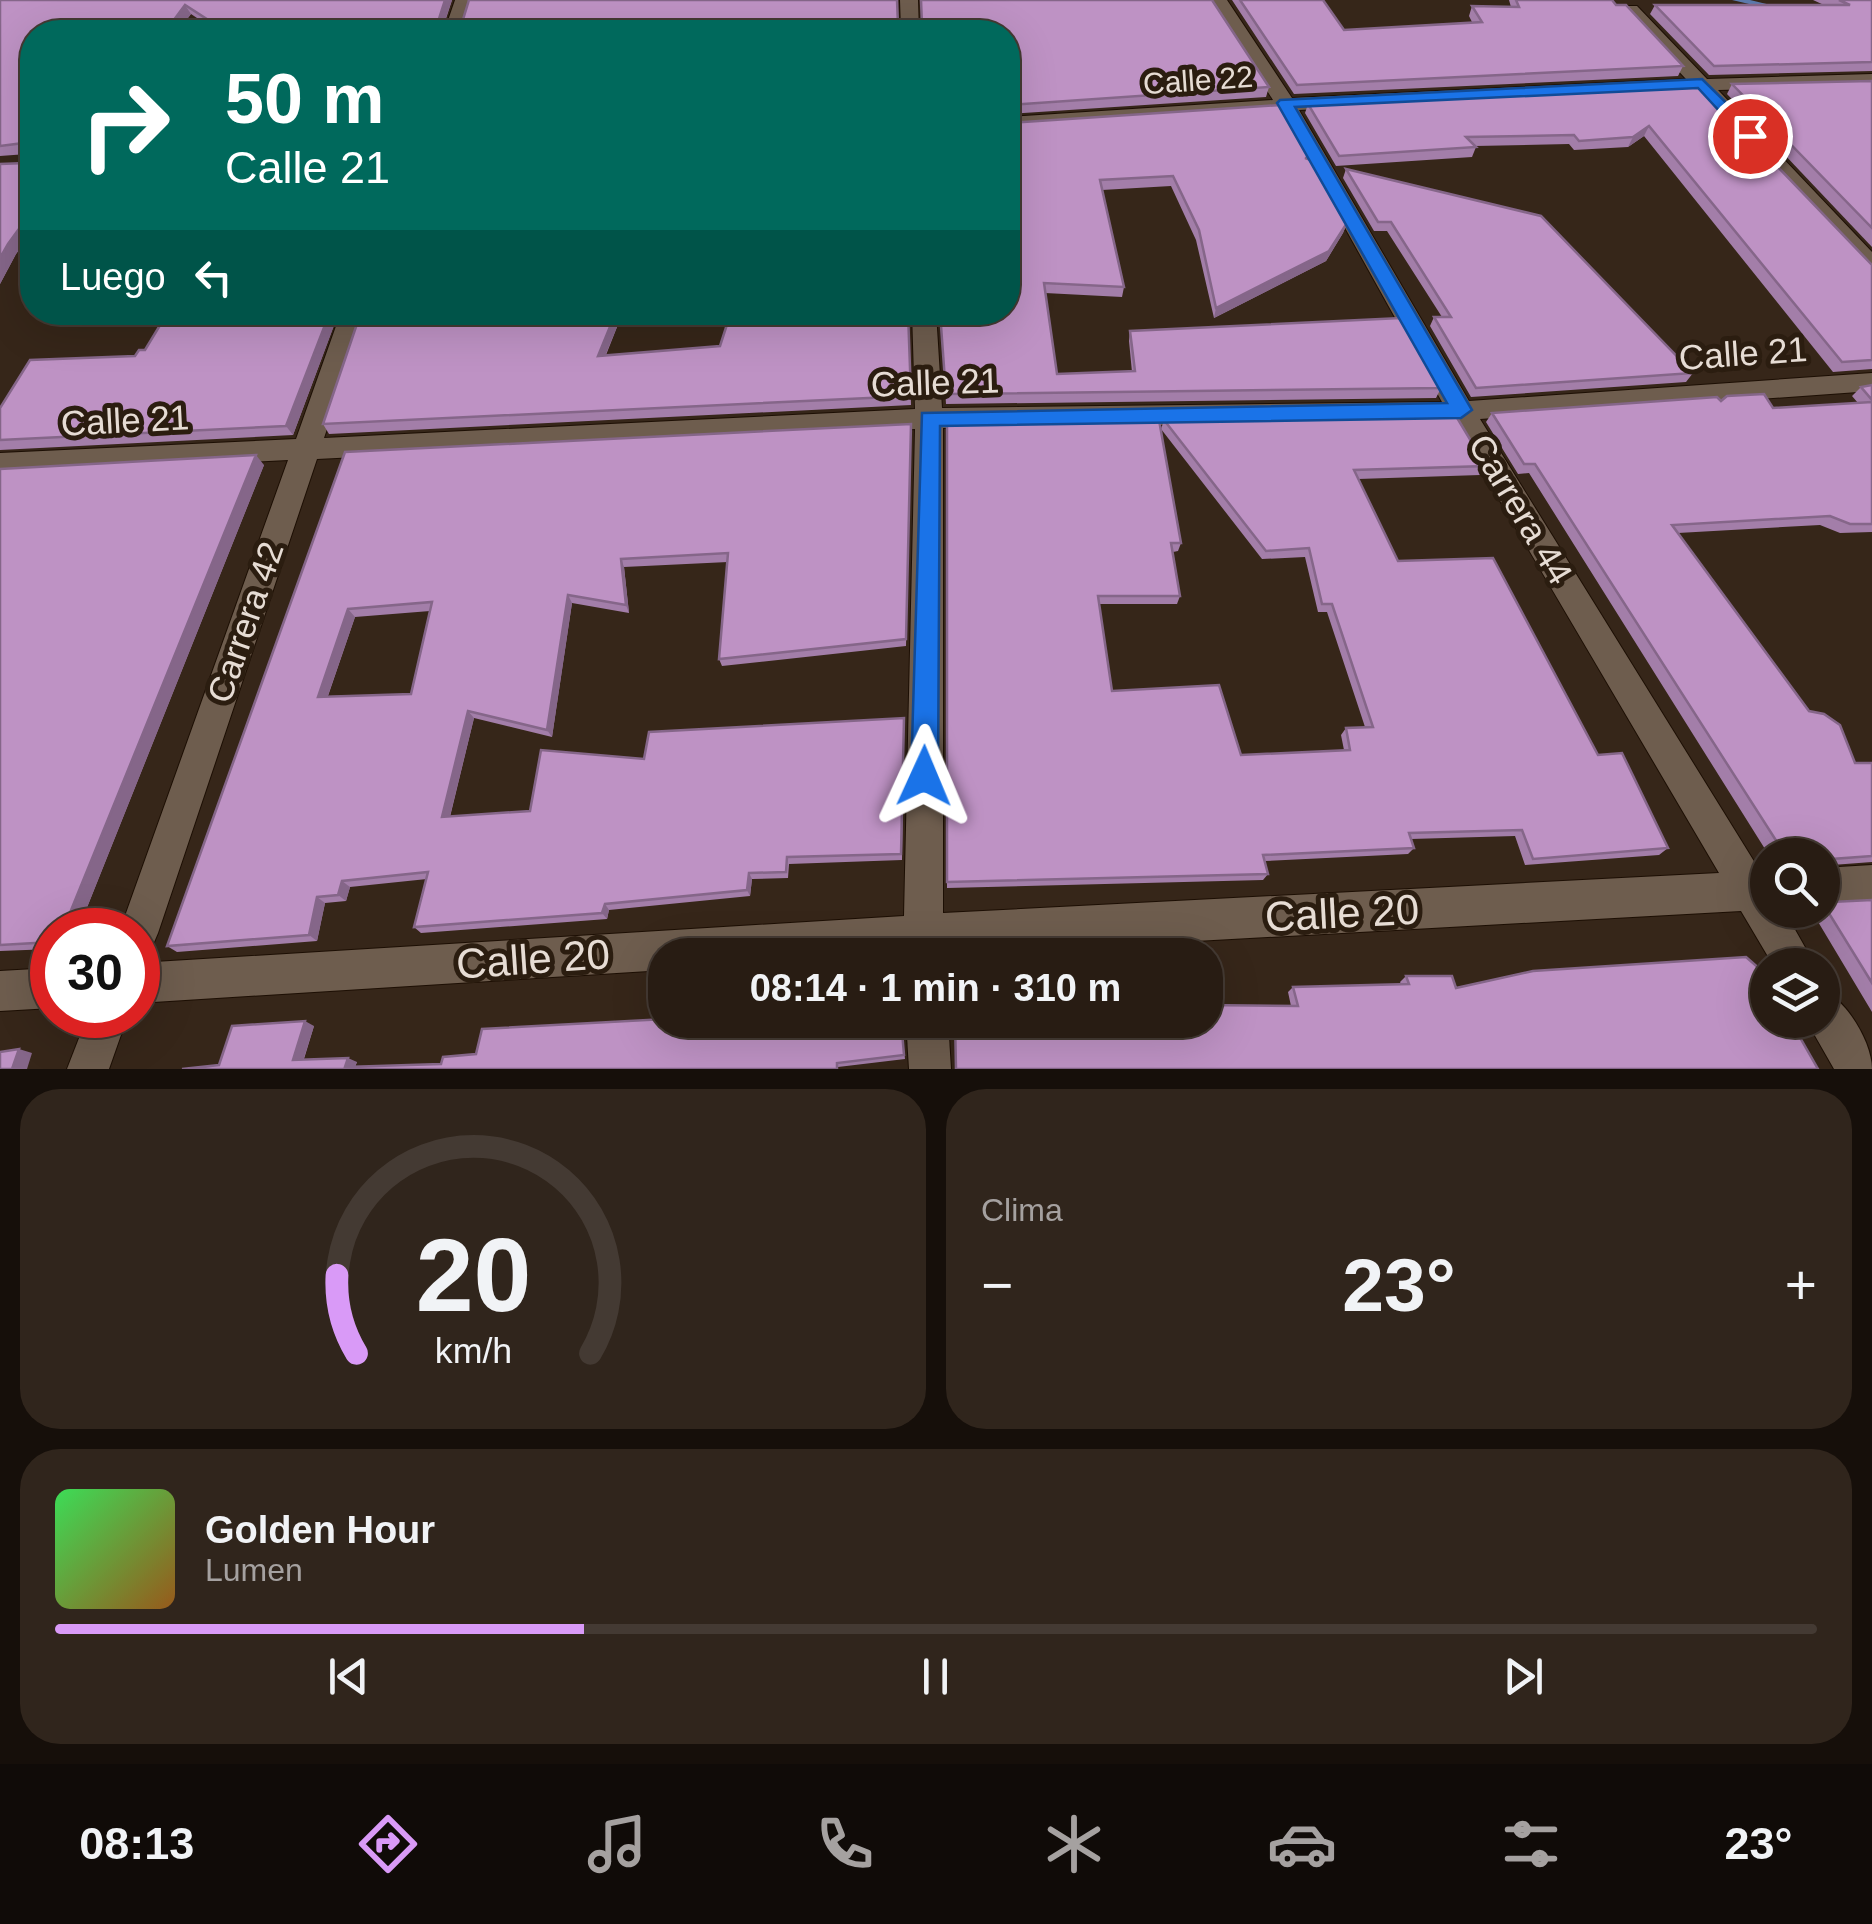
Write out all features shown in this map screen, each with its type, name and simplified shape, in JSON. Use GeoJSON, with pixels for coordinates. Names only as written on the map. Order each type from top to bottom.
{"type":"FeatureCollection","features":[{"type":"Feature","properties":{"kind":"street","name":"Carrera 44"},"geometry":{"type":"LineString","coordinates":[[1218,0],[1285,103],[1461,410],[1750,876]]}},
{"type":"Feature","properties":{"kind":"street"},"geometry":{"type":"LineString","coordinates":[[1631,10],[1872,266]]}},
{"type":"Feature","properties":{"kind":"street","name":"Calle 22"},"geometry":{"type":"LineString","coordinates":[[1020,123],[1285,103],[1872,80]]}},
{"type":"Feature","properties":{"kind":"street","name":"Carrera 42"},"geometry":{"type":"LineString","coordinates":[[146,908],[349,325]]}},
{"type":"Feature","properties":{"kind":"street"},"geometry":{"type":"LineString","coordinates":[[922,938],[930,418],[925,325]]}},
{"type":"Feature","properties":{"kind":"street","name":"Calle 21"},"geometry":{"type":"LineString","coordinates":[[0,464],[930,418],[1461,410],[1872,382]]}},
{"type":"Feature","properties":{"kind":"street"},"geometry":{"type":"LineString","coordinates":[[1840,886],[1872,884]]}},
{"type":"Feature","properties":{"kind":"street","name":"Calle 20"},"geometry":{"type":"LineString","coordinates":[[1030,938],[1750,892]]}},
{"type":"Feature","properties":{"kind":"street","name":"Calle 20"},"geometry":{"type":"LineString","coordinates":[[160,983],[648,959]]}},
{"type":"Feature","properties":{"kind":"street"},"geometry":{"type":"LineString","coordinates":[[0,991],[30,989]]}},
{"type":"Feature","properties":{"kind":"street"},"geometry":{"type":"LineString","coordinates":[[88,1069],[99,1038]]}},
{"type":"Feature","properties":{"kind":"street"},"geometry":{"type":"LineString","coordinates":[[928,1038],[930,1069]]}},
{"type":"Feature","properties":{"kind":"street"},"geometry":{"type":"LineString","coordinates":[[1839,1038],[1858,1069]]}},
{"type":"Feature","properties":{"kind":"building"},"geometry":{"type":"Polygon","coordinates":[[[0,0],[445,0],[439,20],[208,20],[185,5],[174,20],[20,20],[20,144],[0,146],[0,0]]]}},
{"type":"Feature","properties":{"kind":"building"},"geometry":{"type":"Polygon","coordinates":[[[469,0],[897,0],[898,20],[463,20],[469,0]]]}},
{"type":"Feature","properties":{"kind":"building"},"geometry":{"type":"Polygon","coordinates":[[[921,0],[1212,0],[1269,87],[1020,104],[1020,20],[922,20],[921,0]]]}},
{"type":"Feature","properties":{"kind":"building"},"geometry":{"type":"Polygon","coordinates":[[[1240,0],[1323,0],[1344,30],[1482,22],[1472,6],[1519,7],[1516,0],[1612,0],[1616,5],[1626,5],[1683,66],[1297,85],[1240,0]]]}},
{"type":"Feature","properties":{"kind":"building"},"geometry":{"type":"Polygon","coordinates":[[[1839,0],[1872,0],[1872,62],[1714,66],[1655,5],[1850,5],[1839,0]]]}},
{"type":"Feature","properties":{"kind":"building"},"geometry":{"type":"Polygon","coordinates":[[[1872,81],[1872,228],[1732,84],[1872,81]]]}},
{"type":"Feature","properties":{"kind":"building"},"geometry":{"type":"Polygon","coordinates":[[[1700,86],[1872,265],[1872,360],[1842,362],[1649,126],[1633,137],[1579,141],[1574,135],[1466,137],[1476,147],[1339,156],[1308,104],[1700,86]]]}},
{"type":"Feature","properties":{"kind":"building"},"geometry":{"type":"Polygon","coordinates":[[[1281,105],[1310,158],[1305,158],[1311,160],[1347,223],[1329,251],[1216,308],[1199,230],[1173,176],[1100,180],[1124,287],[1044,283],[1057,374],[1135,371],[1130,331],[1401,318],[1441,388],[946,394],[941,325],[1020,325],[1020,122],[1281,105]]]}},
{"type":"Feature","properties":{"kind":"building"},"geometry":{"type":"Polygon","coordinates":[[[20,163],[20,228],[0,258],[0,164],[20,163]]]}},
{"type":"Feature","properties":{"kind":"building"},"geometry":{"type":"Polygon","coordinates":[[[1346,169],[1541,216],[1693,373],[1476,388],[1434,317],[1451,317],[1391,222],[1378,222],[1346,169]]]}},
{"type":"Feature","properties":{"kind":"building"},"geometry":{"type":"Polygon","coordinates":[[[160,325],[325,325],[286,426],[0,440],[0,408],[30,360],[135,356],[139,350],[145,350],[160,325]]]}},
{"type":"Feature","properties":{"kind":"building"},"geometry":{"type":"Polygon","coordinates":[[[357,325],[611,325],[598,356],[720,346],[727,325],[908,325],[911,396],[323,424],[357,325]]]}},
{"type":"Feature","properties":{"kind":"building"},"geometry":{"type":"Polygon","coordinates":[[[1872,385],[1872,400],[1861,387],[1872,385]]]}},
{"type":"Feature","properties":{"kind":"building"},"geometry":{"type":"Polygon","coordinates":[[[1764,394],[1773,408],[1872,402],[1872,524],[1850,524],[1830,516],[1672,525],[1809,711],[1824,714],[1840,725],[1855,763],[1872,763],[1872,856],[1840,858],[1840,838],[1774,838],[1535,464],[1524,464],[1492,413],[1717,397],[1721,401],[1727,396],[1764,394]]]}},
{"type":"Feature","properties":{"kind":"building"},"geometry":{"type":"Polygon","coordinates":[[[1456,416],[1486,466],[1354,470],[1398,561],[1493,558],[1598,755],[1622,753],[1668,848],[1533,859],[1522,830],[1409,833],[1414,848],[1263,855],[1268,874],[947,882],[947,423],[1159,420],[1181,543],[1171,543],[1180,596],[1098,596],[1112,691],[1219,685],[1241,755],[1350,750],[1346,728],[1373,727],[1332,604],[1322,604],[1309,548],[1266,551],[1164,420],[1456,416]]]}},
{"type":"Feature","properties":{"kind":"building"},"geometry":{"type":"Polygon","coordinates":[[[911,424],[906,639],[719,659],[728,553],[621,559],[626,605],[568,595],[547,730],[468,711],[442,817],[530,811],[541,750],[644,759],[649,732],[904,718],[901,854],[787,857],[786,872],[749,873],[747,890],[605,904],[602,913],[414,927],[428,872],[342,881],[338,895],[317,897],[309,935],[167,946],[345,452],[911,424]],[[432,602],[348,609],[318,697],[411,694],[432,602]]]}},
{"type":"Feature","properties":{"kind":"building"},"geometry":{"type":"Polygon","coordinates":[[[256,455],[72,908],[30,908],[30,943],[0,945],[0,469],[256,455]]]}},
{"type":"Feature","properties":{"kind":"building"},"geometry":{"type":"Polygon","coordinates":[[[1872,900],[1872,983],[1838,928],[1840,902],[1872,900]]]}},
{"type":"Feature","properties":{"kind":"building"},"geometry":{"type":"Polygon","coordinates":[[[1746,957],[1750,960],[1750,1038],[1800,1038],[1818,1069],[956,1069],[955,1038],[1223,1038],[1223,1005],[1298,1006],[1293,987],[1409,984],[1406,976],[1452,976],[1456,988],[1533,971],[1746,957]]]}},
{"type":"Feature","properties":{"kind":"building"},"geometry":{"type":"Polygon","coordinates":[[[648,1020],[648,1038],[903,1038],[904,1055],[837,1063],[837,1069],[182,1069],[219,1065],[232,1026],[305,1021],[293,1060],[348,1058],[345,1067],[441,1064],[443,1057],[476,1054],[482,1029],[648,1020]]]}},
{"type":"Feature","properties":{"kind":"building"},"geometry":{"type":"Polygon","coordinates":[[[19,1049],[12,1069],[0,1069],[0,1052],[19,1049]]]}},
{"type":"Feature","properties":{"kind":"waterway"},"geometry":{"type":"LineString","coordinates":[[1736,0],[1779,8]]}},
{"type":"Feature","properties":{"kind":"route"},"geometry":{"type":"LineString","coordinates":[[924,776],[930,418],[1461,410],[1285,103],[1702,84],[1750,136]]}}]}
